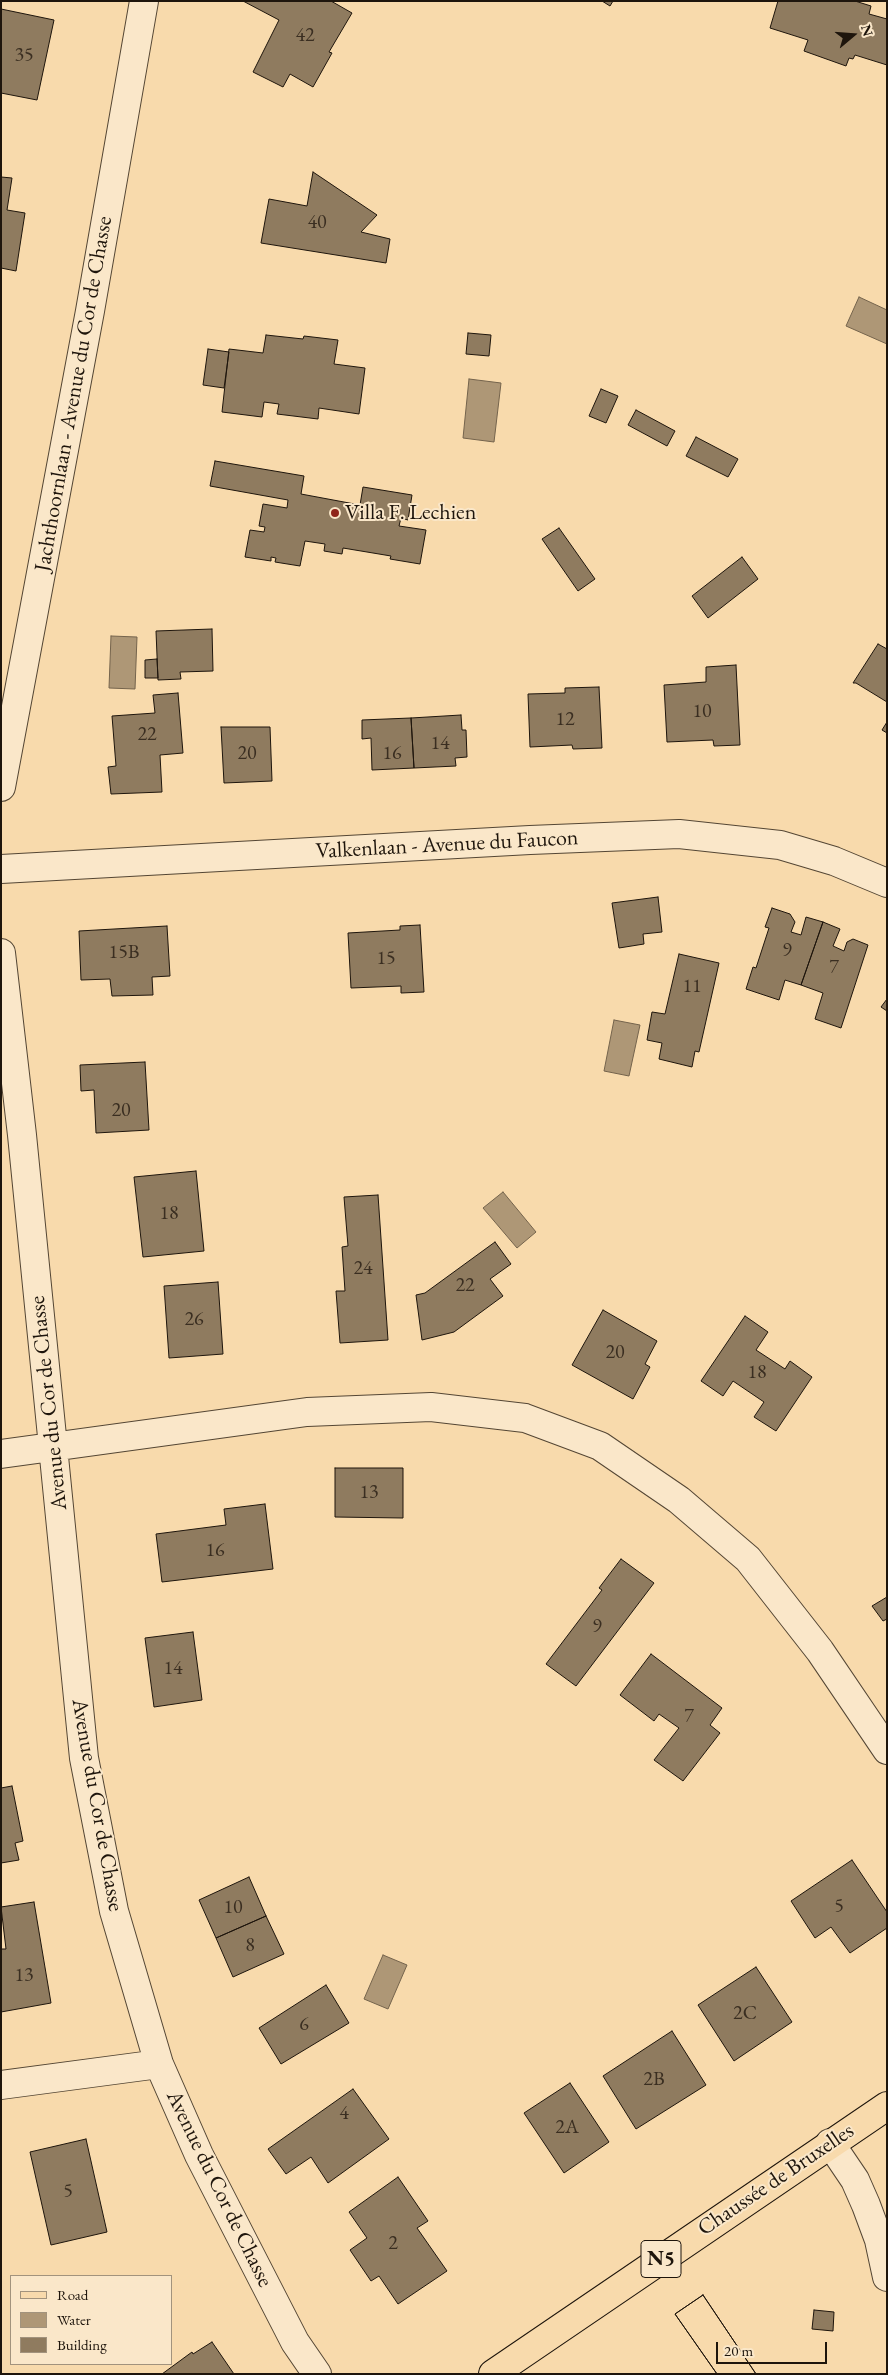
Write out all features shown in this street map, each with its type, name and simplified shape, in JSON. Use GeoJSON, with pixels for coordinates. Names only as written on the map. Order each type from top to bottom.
{"type":"FeatureCollection","features":[{"type":"Feature","properties":{"kind":"main road","name":"Chaussée de Bruxelles"},"geometry":{"type":"LineString","coordinates":[[493,2374],[887,2106]]}},
{"type":"Feature","properties":{"kind":"street","name":"Jachthoornlaan - Avenue du Cor de Chasse"},"geometry":{"type":"LineString","coordinates":[[1,787],[88,321],[144,1]]}},
{"type":"Feature","properties":{"kind":"street","name":"Valkenlaan - Avenue du Faucon"},"geometry":{"type":"LineString","coordinates":[[1,868],[679,834],[780,845],[834,861],[887,883]]}},
{"type":"Feature","properties":{"kind":"street","name":"Avenue du Cor de Chasse"},"geometry":{"type":"LineString","coordinates":[[1,953],[22,1135],[84,1758],[114,1911],[159,2064],[199,2155],[295,2342],[316,2374]]}},
{"type":"Feature","properties":{"kind":"street"},"geometry":{"type":"LineString","coordinates":[[1,1454],[307,1412],[431,1407],[525,1418],[600,1446],[679,1500],[748,1559],[820,1651],[887,1750]]}},
{"type":"Feature","properties":{"kind":"street"},"geometry":{"type":"LineString","coordinates":[[1,2085],[159,2064]]}},
{"type":"Feature","properties":{"kind":"street"},"geometry":{"type":"LineString","coordinates":[[830,2143],[855,2180],[866,2205],[879,2240],[887,2277]]}},
{"type":"Feature","properties":{"kind":"water"},"geometry":{"type":"Polygon","coordinates":[[[859,297],[887,310],[887,344],[846,326],[859,297]]]}},
{"type":"Feature","properties":{"kind":"water"},"geometry":{"type":"Polygon","coordinates":[[[469,379],[501,383],[494,442],[463,438],[469,379]]]}},
{"type":"Feature","properties":{"kind":"water"},"geometry":{"type":"Polygon","coordinates":[[[111,636],[137,637],[135,689],[109,688],[111,636]]]}},
{"type":"Feature","properties":{"kind":"water"},"geometry":{"type":"Polygon","coordinates":[[[614,1020],[640,1025],[629,1076],[604,1071],[614,1020]]]}},
{"type":"Feature","properties":{"kind":"water"},"geometry":{"type":"Polygon","coordinates":[[[503,1192],[536,1232],[517,1248],[483,1208],[503,1192]]]}},
{"type":"Feature","properties":{"kind":"water"},"geometry":{"type":"Polygon","coordinates":[[[383,1955],[407,1965],[388,2009],[364,1999],[383,1955]]]}},
{"type":"Feature","properties":{"kind":"building"},"geometry":{"type":"Polygon","coordinates":[[[243,1],[331,1],[352,13],[329,52],[332,53],[313,87],[290,74],[283,87],[253,72],[279,20],[243,1]]]}},
{"type":"Feature","properties":{"kind":"building"},"geometry":{"type":"Polygon","coordinates":[[[602,1],[613,1],[610,6],[602,1]]]}},
{"type":"Feature","properties":{"kind":"building"},"geometry":{"type":"Polygon","coordinates":[[[778,1],[855,1],[871,6],[869,14],[887,19],[887,65],[855,55],[853,59],[849,58],[846,66],[804,51],[808,40],[770,28],[778,1]]]}},
{"type":"Feature","properties":{"kind":"building"},"geometry":{"type":"Polygon","coordinates":[[[1,9],[54,20],[37,100],[1,93],[1,9]]]}},
{"type":"Feature","properties":{"kind":"building"},"geometry":{"type":"Polygon","coordinates":[[[313,172],[377,215],[361,232],[390,239],[386,263],[261,243],[269,199],[307,206],[313,172]]]}},
{"type":"Feature","properties":{"kind":"building"},"geometry":{"type":"Polygon","coordinates":[[[1,177],[12,178],[7,210],[25,213],[16,271],[1,268],[1,177]]]}},
{"type":"Feature","properties":{"kind":"building"},"geometry":{"type":"Polygon","coordinates":[[[468,333],[491,335],[489,356],[466,354],[468,333]]]}},
{"type":"Feature","properties":{"kind":"building"},"geometry":{"type":"Polygon","coordinates":[[[266,335],[303,339],[304,336],[338,340],[334,364],[365,368],[359,414],[319,408],[318,419],[277,414],[279,404],[264,402],[262,417],[222,412],[229,349],[263,353],[266,335]]]}},
{"type":"Feature","properties":{"kind":"building"},"geometry":{"type":"Polygon","coordinates":[[[208,349],[229,352],[224,388],[203,385],[208,349]]]}},
{"type":"Feature","properties":{"kind":"building"},"geometry":{"type":"Polygon","coordinates":[[[601,389],[618,396],[606,423],[589,416],[601,389]]]}},
{"type":"Feature","properties":{"kind":"building"},"geometry":{"type":"Polygon","coordinates":[[[636,410],[675,431],[667,446],[628,425],[636,410]]]}},
{"type":"Feature","properties":{"kind":"building"},"geometry":{"type":"Polygon","coordinates":[[[696,437],[738,459],[728,477],[686,456],[696,437]]]}},
{"type":"Feature","properties":{"kind":"building","name":"Villa F. Lechien"},"geometry":{"type":"Polygon","coordinates":[[[215,461],[304,476],[301,494],[360,505],[363,487],[412,495],[408,520],[401,518],[399,526],[426,530],[420,564],[390,559],[391,556],[343,548],[342,554],[324,551],[325,544],[305,541],[300,566],[275,562],[276,558],[271,557],[271,561],[245,557],[250,530],[264,532],[265,527],[259,526],[263,504],[287,508],[288,500],[210,486],[215,461]]]}},
{"type":"Feature","properties":{"kind":"building"},"geometry":{"type":"Polygon","coordinates":[[[559,528],[595,579],[578,591],[542,539],[559,528]]]}},
{"type":"Feature","properties":{"kind":"building"},"geometry":{"type":"Polygon","coordinates":[[[742,557],[758,579],[708,618],[692,596],[742,557]]]}},
{"type":"Feature","properties":{"kind":"building"},"geometry":{"type":"Polygon","coordinates":[[[212,629],[213,671],[180,672],[181,679],[158,680],[156,631],[212,629]]]}},
{"type":"Feature","properties":{"kind":"building"},"geometry":{"type":"Polygon","coordinates":[[[878,644],[887,649],[887,702],[853,683],[878,644]]]}},
{"type":"Feature","properties":{"kind":"building"},"geometry":{"type":"Polygon","coordinates":[[[157,659],[158,678],[145,678],[145,660],[157,659]]]}},
{"type":"Feature","properties":{"kind":"building"},"geometry":{"type":"Polygon","coordinates":[[[736,665],[740,745],[714,746],[713,740],[667,742],[664,685],[706,682],[706,667],[736,665]]]}},
{"type":"Feature","properties":{"kind":"building"},"geometry":{"type":"Polygon","coordinates":[[[599,687],[602,748],[573,749],[572,745],[530,747],[528,694],[565,693],[565,688],[599,687]]]}},
{"type":"Feature","properties":{"kind":"building"},"geometry":{"type":"Polygon","coordinates":[[[178,693],[183,753],[160,755],[162,792],[111,794],[108,767],[116,766],[112,716],[155,713],[153,695],[178,693]]]}},
{"type":"Feature","properties":{"kind":"building"},"geometry":{"type":"Polygon","coordinates":[[[461,715],[462,730],[466,730],[467,757],[455,758],[456,766],[414,768],[411,718],[461,715]]]}},
{"type":"Feature","properties":{"kind":"building"},"geometry":{"type":"Polygon","coordinates":[[[411,718],[414,768],[372,770],[371,738],[362,739],[362,720],[411,718]]]}},
{"type":"Feature","properties":{"kind":"building"},"geometry":{"type":"Polygon","coordinates":[[[887,722],[887,733],[882,730],[887,722]]]}},
{"type":"Feature","properties":{"kind":"building"},"geometry":{"type":"Polygon","coordinates":[[[221,727],[270,727],[272,781],[224,783],[221,727]]]}},
{"type":"Feature","properties":{"kind":"building"},"geometry":{"type":"Polygon","coordinates":[[[658,897],[662,932],[643,934],[644,944],[619,948],[612,903],[658,897]]]}},
{"type":"Feature","properties":{"kind":"building"},"geometry":{"type":"Polygon","coordinates":[[[772,908],[790,914],[795,922],[791,932],[801,935],[806,917],[823,922],[801,985],[785,980],[779,1000],[746,989],[753,967],[756,968],[769,928],[765,927],[772,908]]]}},
{"type":"Feature","properties":{"kind":"building"},"geometry":{"type":"Polygon","coordinates":[[[823,922],[840,929],[833,946],[844,951],[847,942],[853,939],[868,945],[841,1028],[815,1019],[823,993],[801,985],[823,922]]]}},
{"type":"Feature","properties":{"kind":"building"},"geometry":{"type":"Polygon","coordinates":[[[420,925],[424,992],[401,993],[401,986],[351,988],[348,933],[400,930],[400,926],[420,925]]]}},
{"type":"Feature","properties":{"kind":"building"},"geometry":{"type":"Polygon","coordinates":[[[167,926],[170,976],[152,977],[153,995],[112,996],[110,979],[81,980],[79,931],[167,926]]]}},
{"type":"Feature","properties":{"kind":"building"},"geometry":{"type":"Polygon","coordinates":[[[679,954],[719,963],[699,1052],[695,1051],[692,1067],[659,1059],[662,1043],[647,1040],[652,1012],[665,1014],[679,954]]]}},
{"type":"Feature","properties":{"kind":"building"},"geometry":{"type":"Polygon","coordinates":[[[887,999],[887,1011],[881,1007],[887,999]]]}},
{"type":"Feature","properties":{"kind":"building"},"geometry":{"type":"Polygon","coordinates":[[[145,1062],[149,1130],[96,1133],[94,1090],[81,1091],[80,1065],[145,1062]]]}},
{"type":"Feature","properties":{"kind":"building"},"geometry":{"type":"Polygon","coordinates":[[[196,1171],[204,1251],[143,1257],[134,1177],[196,1171]]]}},
{"type":"Feature","properties":{"kind":"building"},"geometry":{"type":"Polygon","coordinates":[[[378,1195],[388,1340],[340,1343],[336,1291],[345,1291],[342,1247],[348,1246],[344,1197],[378,1195]]]}},
{"type":"Feature","properties":{"kind":"building"},"geometry":{"type":"Polygon","coordinates":[[[495,1242],[511,1264],[490,1279],[503,1296],[454,1332],[422,1340],[416,1295],[425,1293],[495,1242]]]}},
{"type":"Feature","properties":{"kind":"building"},"geometry":{"type":"Polygon","coordinates":[[[218,1282],[223,1354],[169,1358],[164,1286],[218,1282]]]}},
{"type":"Feature","properties":{"kind":"building"},"geometry":{"type":"Polygon","coordinates":[[[603,1310],[657,1341],[645,1364],[650,1367],[633,1399],[572,1365],[603,1310]]]}},
{"type":"Feature","properties":{"kind":"building"},"geometry":{"type":"Polygon","coordinates":[[[745,1316],[768,1332],[756,1350],[785,1369],[790,1361],[812,1377],[776,1431],[754,1417],[764,1402],[733,1381],[723,1396],[701,1381],[745,1316]]]}},
{"type":"Feature","properties":{"kind":"building"},"geometry":{"type":"Polygon","coordinates":[[[335,1468],[403,1468],[403,1518],[335,1517],[335,1468]]]}},
{"type":"Feature","properties":{"kind":"building"},"geometry":{"type":"Polygon","coordinates":[[[265,1504],[273,1569],[162,1582],[156,1534],[226,1525],[224,1509],[265,1504]]]}},
{"type":"Feature","properties":{"kind":"building"},"geometry":{"type":"Polygon","coordinates":[[[621,1559],[654,1583],[576,1686],[546,1664],[602,1590],[599,1588],[621,1559]]]}},
{"type":"Feature","properties":{"kind":"building"},"geometry":{"type":"Polygon","coordinates":[[[887,1597],[887,1619],[883,1621],[872,1606],[887,1597]]]}},
{"type":"Feature","properties":{"kind":"building"},"geometry":{"type":"Polygon","coordinates":[[[193,1632],[202,1700],[154,1707],[145,1638],[193,1632]]]}},
{"type":"Feature","properties":{"kind":"building"},"geometry":{"type":"Polygon","coordinates":[[[651,1654],[722,1708],[710,1725],[720,1733],[683,1781],[654,1760],[679,1728],[659,1714],[654,1721],[620,1695],[651,1654]]]}},
{"type":"Feature","properties":{"kind":"building"},"geometry":{"type":"Polygon","coordinates":[[[12,1786],[23,1841],[15,1843],[19,1860],[1,1863],[1,1788],[12,1786]]]}},
{"type":"Feature","properties":{"kind":"building"},"geometry":{"type":"Polygon","coordinates":[[[852,1860],[887,1912],[887,1928],[850,1953],[831,1927],[815,1938],[791,1901],[852,1860]]]}},
{"type":"Feature","properties":{"kind":"building"},"geometry":{"type":"Polygon","coordinates":[[[249,1877],[266,1916],[216,1938],[199,1900],[249,1877]]]}},
{"type":"Feature","properties":{"kind":"building"},"geometry":{"type":"Polygon","coordinates":[[[34,1902],[51,2003],[1,2012],[1,1949],[6,1949],[1,1907],[34,1902]]]}},
{"type":"Feature","properties":{"kind":"building"},"geometry":{"type":"Polygon","coordinates":[[[266,1916],[284,1954],[233,1977],[216,1938],[266,1916]]]}},
{"type":"Feature","properties":{"kind":"building"},"geometry":{"type":"Polygon","coordinates":[[[756,1967],[792,2022],[734,2061],[698,2005],[756,1967]]]}},
{"type":"Feature","properties":{"kind":"building"},"geometry":{"type":"Polygon","coordinates":[[[326,1985],[349,2023],[281,2064],[259,2028],[326,1985]]]}},
{"type":"Feature","properties":{"kind":"building"},"geometry":{"type":"Polygon","coordinates":[[[672,2031],[706,2085],[636,2129],[603,2076],[672,2031]]]}},
{"type":"Feature","properties":{"kind":"building"},"geometry":{"type":"Polygon","coordinates":[[[570,2083],[609,2142],[564,2173],[524,2113],[570,2083]]]}},
{"type":"Feature","properties":{"kind":"building"},"geometry":{"type":"Polygon","coordinates":[[[353,2089],[389,2139],[328,2183],[311,2157],[286,2174],[268,2149],[353,2089]]]}},
{"type":"Feature","properties":{"kind":"building"},"geometry":{"type":"Polygon","coordinates":[[[86,2139],[107,2232],[51,2245],[30,2152],[86,2139]]]}},
{"type":"Feature","properties":{"kind":"building"},"geometry":{"type":"Polygon","coordinates":[[[398,2177],[428,2221],[417,2228],[447,2271],[398,2304],[379,2276],[371,2281],[350,2250],[367,2238],[349,2212],[398,2177]]]}},
{"type":"Feature","properties":{"kind":"building"},"geometry":{"type":"Polygon","coordinates":[[[703,2295],[756,2374],[717,2374],[675,2314],[703,2295]]]}},
{"type":"Feature","properties":{"kind":"building"},"geometry":{"type":"Polygon","coordinates":[[[703,2295],[756,2374],[717,2374],[675,2314],[703,2295]]]}},
{"type":"Feature","properties":{"kind":"building"},"geometry":{"type":"Polygon","coordinates":[[[814,2310],[834,2312],[833,2331],[812,2329],[814,2310]]]}},
{"type":"Feature","properties":{"kind":"building"},"geometry":{"type":"Polygon","coordinates":[[[212,2342],[234,2374],[162,2374],[192,2352],[193,2354],[212,2342]]]}},
{"type":"Feature","properties":{"kind":"place","name":"Villa F. Lechien"},"geometry":{"type":"Point","coordinates":[335,513]}}]}
